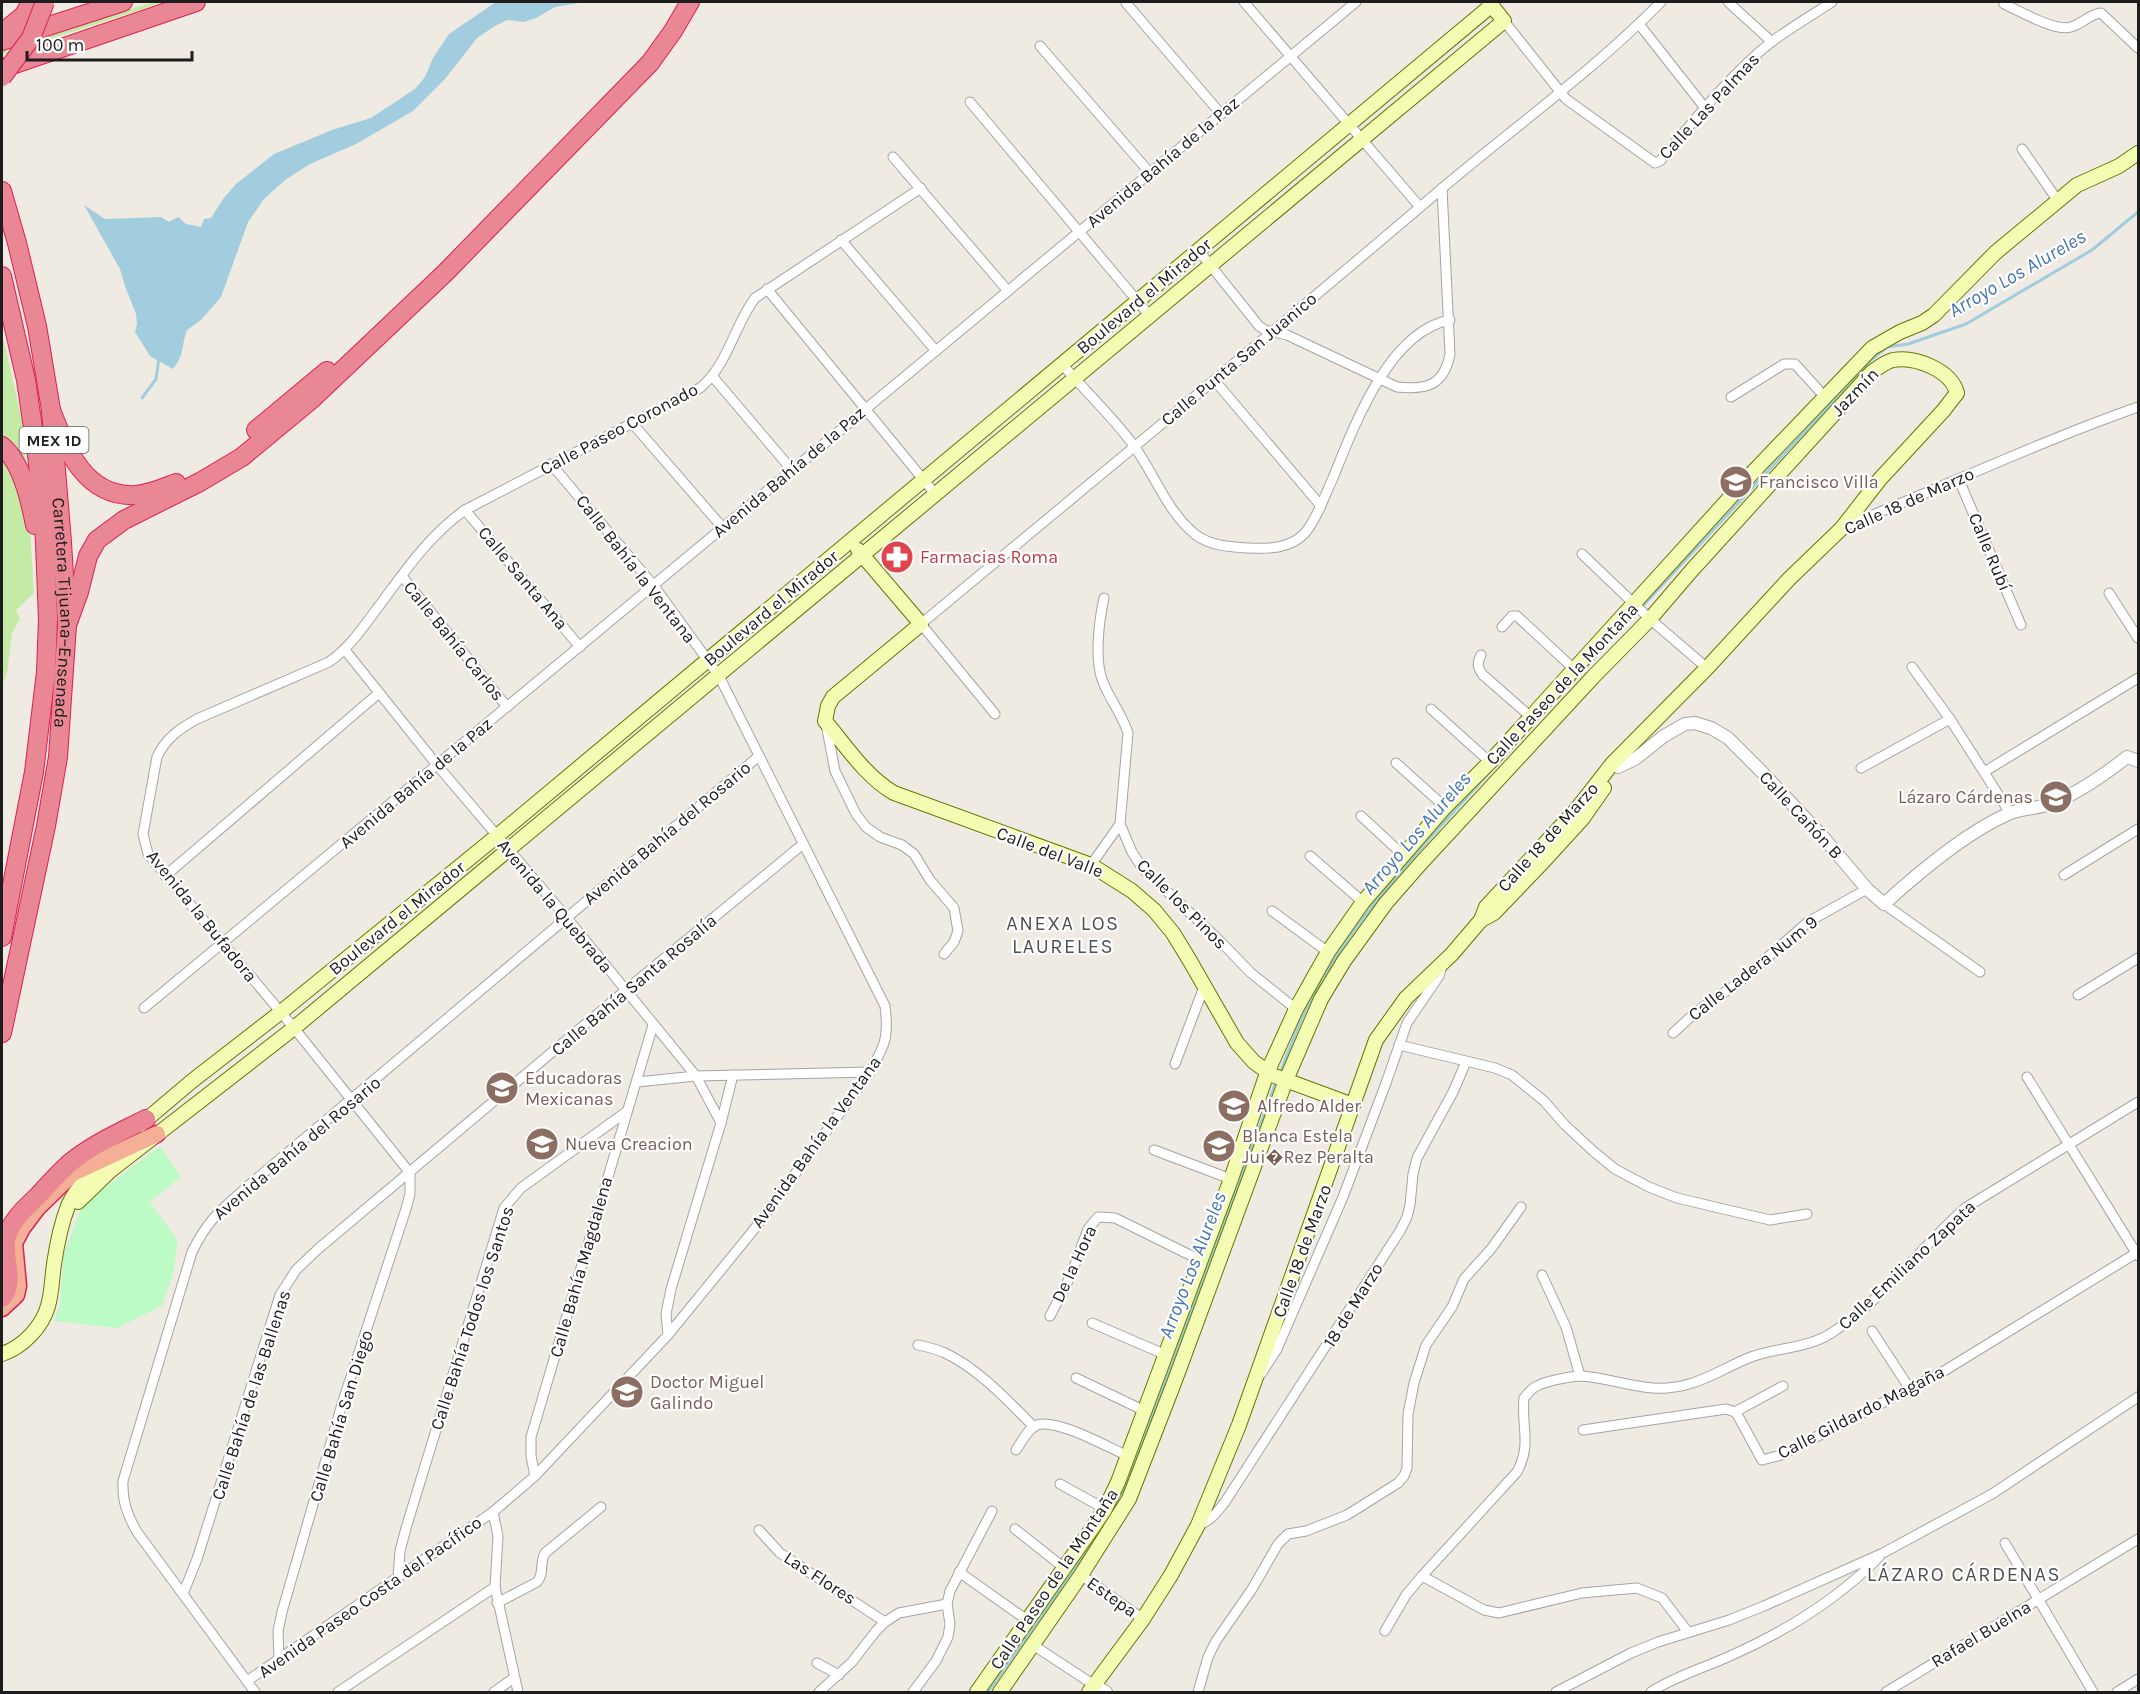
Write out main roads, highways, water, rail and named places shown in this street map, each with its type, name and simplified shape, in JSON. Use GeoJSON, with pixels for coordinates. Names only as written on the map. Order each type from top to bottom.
{"type":"FeatureCollection","features":[{"type":"Feature","properties":{"kind":"highway"},"geometry":{"type":"LineString","coordinates":[[2,33],[24,15],[31,2]]}},
{"type":"Feature","properties":{"kind":"highway"},"geometry":{"type":"LineString","coordinates":[[2,77],[31,38],[45,2]]}},
{"type":"Feature","properties":{"kind":"highway"},"geometry":{"type":"LineString","coordinates":[[2,40],[123,2]]}},
{"type":"Feature","properties":{"kind":"highway"},"geometry":{"type":"LineString","coordinates":[[2,69],[196,2]]}},
{"type":"Feature","properties":{"kind":"highway"},"geometry":{"type":"LineString","coordinates":[[51,410],[70,455],[91,482],[110,493],[138,495],[153,491],[184,481],[223,457],[342,358],[440,264],[642,58],[679,2]]}},
{"type":"Feature","properties":{"kind":"highway"},"geometry":{"type":"LineString","coordinates":[[67,624],[79,592],[88,556],[98,540],[124,520],[201,482],[242,457],[312,399],[445,273],[650,63],[690,2]]}},
{"type":"Feature","properties":{"kind":"highway","name":"Carretera Tijuana–Ensenada"},"geometry":{"type":"LineString","coordinates":[[2,191],[37,326],[51,410],[67,624],[58,757],[46,826],[2,1033]]}},
{"type":"Feature","properties":{"kind":"highway"},"geometry":{"type":"LineString","coordinates":[[2,276],[26,380]]}},
{"type":"Feature","properties":{"kind":"highway","name":"MEX 1D"},"geometry":{"type":"LineString","coordinates":[[2,317],[26,380]]}},
{"type":"Feature","properties":{"kind":"highway","name":"Carretera Tijuana–Ensenada"},"geometry":{"type":"LineString","coordinates":[[2,938],[19,855],[40,728],[46,672],[48,595],[42,508],[26,380]]}},
{"type":"Feature","properties":{"kind":"highway"},"geometry":{"type":"LineString","coordinates":[[2,446],[11,453],[24,484],[48,595]]}},
{"type":"Feature","properties":{"kind":"highway"},"geometry":{"type":"LineString","coordinates":[[2,1308],[16,1295],[18,1286],[14,1243],[37,1208],[152,1127]]}},
{"type":"Feature","properties":{"kind":"highway"},"geometry":{"type":"LineString","coordinates":[[2,1298],[9,1282],[5,1249],[7,1238],[18,1217],[70,1163],[101,1143],[152,1127]]}},
{"type":"Feature","properties":{"kind":"main road","name":"Boulevard el Mirador"},"geometry":{"type":"LineString","coordinates":[[63,1220],[85,1193],[152,1127],[192,1081],[281,1012],[497,836],[1199,250],[1490,3],[1504,21],[294,1028],[152,1127]]}},
{"type":"Feature","properties":{"kind":"main road","name":"Calle Paseo de la Montaña"},"geometry":{"type":"LineString","coordinates":[[977,1692],[1105,1509],[1128,1456],[1231,1179],[1277,1077],[1344,961],[1386,903],[1562,710],[1641,611],[1824,396],[1872,348],[1934,315],[1995,254],[2077,185],[2119,166],[2139,153]]}},
{"type":"Feature","properties":{"kind":"main road","name":"Jazmín"},"geometry":{"type":"LineString","coordinates":[[1641,611],[1692,570],[1872,372],[1884,363],[1904,359],[1923,363],[1944,373],[1955,385],[1957,393],[1954,399],[1880,479],[1842,528]]}},
{"type":"Feature","properties":{"kind":"main road","name":"Calle 18 de Marzo"},"geometry":{"type":"LineString","coordinates":[[1096,1690],[1171,1575],[1198,1525],[1239,1425],[1376,1040],[1406,998],[1481,920],[1494,913],[1576,825],[1617,763],[1789,579],[1842,528]]}},
{"type":"Feature","properties":{"kind":"main road"},"geometry":{"type":"LineString","coordinates":[[851,541],[863,556]]}},
{"type":"Feature","properties":{"kind":"main road","name":"Calle Punta San Juanico"},"geometry":{"type":"LineString","coordinates":[[825,721],[828,706],[833,697],[921,624],[863,556]]}},
{"type":"Feature","properties":{"kind":"main road","name":"Calle Paseo de la Montaña"},"geometry":{"type":"LineString","coordinates":[[1000,1692],[1121,1515],[1144,1465],[1277,1077],[1296,1009],[1328,952],[1363,902],[1402,854],[1445,807],[1490,762],[1575,669],[1641,611]]}},
{"type":"Feature","properties":{"kind":"main road","name":"Calle del Valle"},"geometry":{"type":"LineString","coordinates":[[825,721],[880,785],[894,793],[1091,865],[1132,891],[1154,910],[1173,933],[1246,1054],[1277,1077],[1353,1105]]}},
{"type":"Feature","properties":{"kind":"main road","name":"Boulevard el Mirador"},"geometry":{"type":"LineString","coordinates":[[2,1354],[33,1334],[48,1306],[63,1220],[78,1178]]}},
{"type":"Feature","properties":{"kind":"water"},"geometry":{"type":"Polygon","coordinates":[[[496,2],[584,2],[555,7],[524,22],[507,20],[495,26],[477,38],[445,79],[413,111],[356,144],[310,164],[285,180],[264,199],[248,222],[221,297],[201,320],[187,330],[177,364],[173,369],[150,356],[135,332],[136,314],[120,269],[84,205],[105,219],[161,217],[169,222],[178,217],[186,224],[201,227],[204,219],[211,218],[236,184],[274,154],[332,130],[371,118],[415,89],[425,77],[433,58],[449,34],[496,2]]]}},
{"type":"Feature","properties":{"kind":"waterway","name":"Arroyo Los Alureles"},"geometry":{"type":"LineString","coordinates":[[1560,695],[1871,360],[1887,347],[1908,344],[1966,324],[2092,250],[2138,212]]}},
{"type":"Feature","properties":{"kind":"waterway"},"geometry":{"type":"LineString","coordinates":[[142,398],[156,379],[159,358]]}},
{"type":"Feature","properties":{"kind":"waterway","name":"Arroyo Los Alureles"},"geometry":{"type":"LineString","coordinates":[[1280,1073],[1308,1005],[1326,972],[1347,941],[1369,910],[1417,852],[1493,768]]}},
{"type":"Feature","properties":{"kind":"waterway","name":"Arroyo Los Alureles"},"geometry":{"type":"LineString","coordinates":[[1115,1510],[1137,1458],[1276,1082]]}},
{"type":"Feature","properties":{"kind":"waterway","name":"Arroyo Los Alureles"},"geometry":{"type":"LineString","coordinates":[[988,1692],[1104,1526]]}},
{"type":"Feature","properties":{"kind":"place","name":"Francisco Villa"},"geometry":{"type":"Point","coordinates":[1736,482]}},
{"type":"Feature","properties":{"kind":"place","name":"Farmacias Roma"},"geometry":{"type":"Point","coordinates":[897,557]}},
{"type":"Feature","properties":{"kind":"place","name":"Lázaro Cárdenas"},"geometry":{"type":"Point","coordinates":[2056,797]}},
{"type":"Feature","properties":{"kind":"place","name":"Educadoras Mexicanas"},"geometry":{"type":"Point","coordinates":[502,1088]}},
{"type":"Feature","properties":{"kind":"place","name":"Alfredo Alder"},"geometry":{"type":"Point","coordinates":[1234,1106]}},
{"type":"Feature","properties":{"kind":"place","name":"Nueva Creacion"},"geometry":{"type":"Point","coordinates":[542,1144]}},
{"type":"Feature","properties":{"kind":"place","name":"Blanca Estela Jui�Rez Peralta"},"geometry":{"type":"Point","coordinates":[1219,1146]}},
{"type":"Feature","properties":{"kind":"place","name":"Doctor Miguel Galindo"},"geometry":{"type":"Point","coordinates":[627,1392]}},
{"type":"Feature","properties":{"kind":"district","name":"ANEXA LOS LAURELES"},"geometry":{"type":"Point","coordinates":[1063,934]}},
{"type":"Feature","properties":{"kind":"district","name":"LÁZARO CÁRDENAS"},"geometry":{"type":"Point","coordinates":[1964,1574]}}]}
